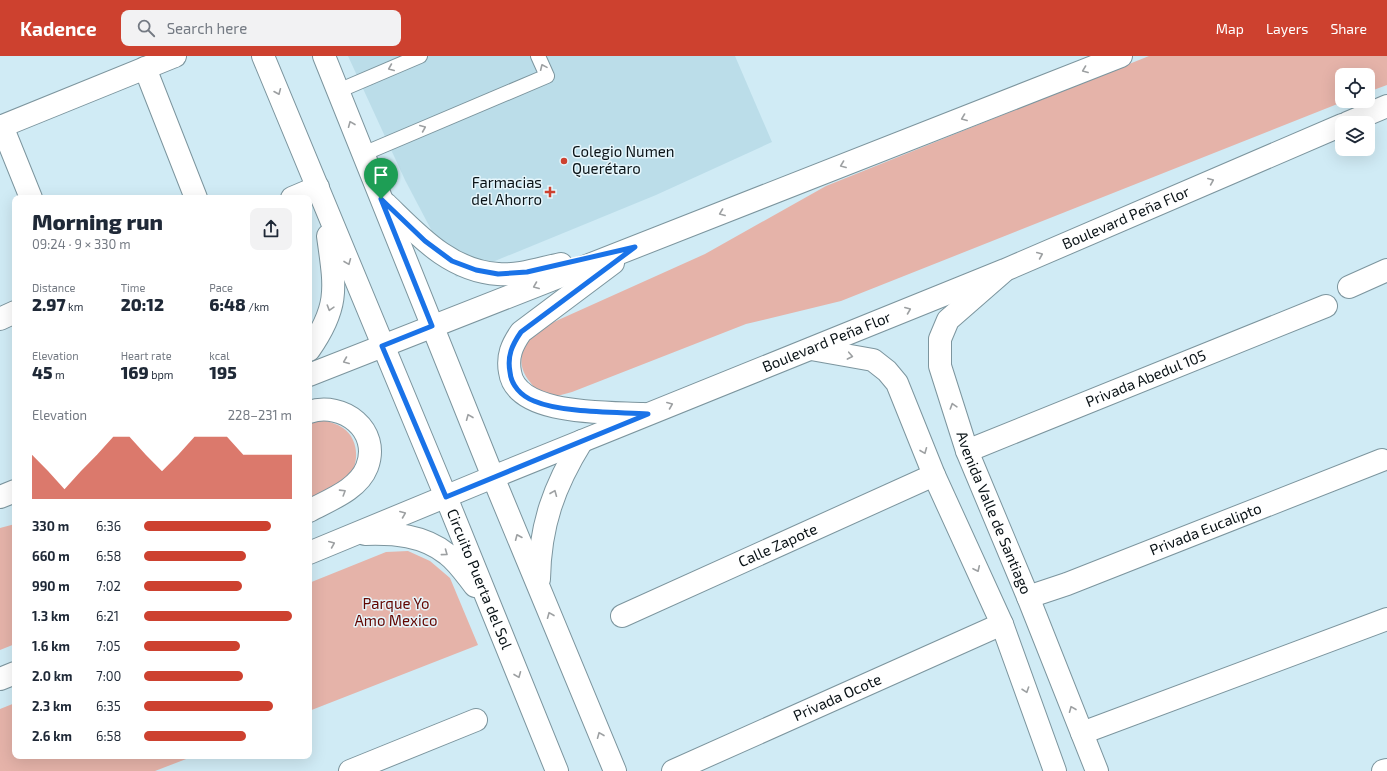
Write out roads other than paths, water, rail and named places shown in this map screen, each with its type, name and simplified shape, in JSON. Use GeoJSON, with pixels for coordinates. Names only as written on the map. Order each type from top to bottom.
{"type":"FeatureCollection","features":[{"type":"Feature","properties":{"kind":"street"},"geometry":{"type":"LineString","coordinates":[[30,195],[1,127],[175,56]]}},
{"type":"Feature","properties":{"kind":"street","name":"Circuito Puerta del Sol"},"geometry":{"type":"LineString","coordinates":[[263,56],[321,194],[382,346],[446,497],[557,771]]}},
{"type":"Feature","properties":{"kind":"street"},"geometry":{"type":"LineString","coordinates":[[324,56],[493,476],[615,771]]}},
{"type":"Feature","properties":{"kind":"street"},"geometry":{"type":"LineString","coordinates":[[312,374],[1121,56]]}},
{"type":"Feature","properties":{"kind":"street"},"geometry":{"type":"LineString","coordinates":[[145,68],[195,195]]}},
{"type":"Feature","properties":{"kind":"street"},"geometry":{"type":"LineString","coordinates":[[1363,116],[1387,106]]}},
{"type":"Feature","properties":{"kind":"street","name":"Boulevard Peña Flor"},"geometry":{"type":"LineString","coordinates":[[312,552],[446,497],[493,476],[1005,270],[1335,128]]}},
{"type":"Feature","properties":{"kind":"street"},"geometry":{"type":"LineString","coordinates":[[312,195],[321,194],[335,283],[332,305],[323,330],[312,346]]}},
{"type":"Feature","properties":{"kind":"street"},"geometry":{"type":"LineString","coordinates":[[381,199],[425,241],[452,261],[476,270],[498,274],[527,272],[630,249]]}},
{"type":"Feature","properties":{"kind":"street"},"geometry":{"type":"LineString","coordinates":[[630,249],[521,332],[512,346],[508,362],[510,378],[518,390],[532,400],[548,406],[648,414]]}},
{"type":"Feature","properties":{"kind":"street","name":"Avenida Valle de Santiago"},"geometry":{"type":"LineString","coordinates":[[1005,270],[948,320],[940,339],[940,366],[967,451],[1098,771]]}},
{"type":"Feature","properties":{"kind":"street"},"geometry":{"type":"LineString","coordinates":[[1349,286],[1387,270]]}},
{"type":"Feature","properties":{"kind":"street","name":"Privada Abedul 105"},"geometry":{"type":"LineString","coordinates":[[967,451],[1326,306]]}},
{"type":"Feature","properties":{"kind":"street"},"geometry":{"type":"LineString","coordinates":[[0,319],[12,313]]}},
{"type":"Feature","properties":{"kind":"street"},"geometry":{"type":"LineString","coordinates":[[811,348],[873,360],[887,371],[897,383],[934,475],[1002,624],[1055,771]]}},
{"type":"Feature","properties":{"kind":"street"},"geometry":{"type":"LineString","coordinates":[[312,411],[328,408],[344,413],[359,423],[367,435],[369,451],[367,467],[357,481],[346,491],[312,508]]}},
{"type":"Feature","properties":{"kind":"street"},"geometry":{"type":"LineString","coordinates":[[539,586],[539,555],[544,525],[553,495],[566,467],[582,441]]}},
{"type":"Feature","properties":{"kind":"street","name":"Privada Eucalipto"},"geometry":{"type":"LineString","coordinates":[[1028,597],[1067,584],[1382,460]]}},
{"type":"Feature","properties":{"kind":"street","name":"Calle Zapote"},"geometry":{"type":"LineString","coordinates":[[622,616],[934,475]]}},
{"type":"Feature","properties":{"kind":"street"},"geometry":{"type":"LineString","coordinates":[[0,497],[12,492]]}},
{"type":"Feature","properties":{"kind":"street"},"geometry":{"type":"LineString","coordinates":[[354,534],[394,533],[426,540],[448,554],[488,600]]}},
{"type":"Feature","properties":{"kind":"street"},"geometry":{"type":"LineString","coordinates":[[1082,733],[1387,620]]}},
{"type":"Feature","properties":{"kind":"street","name":"Privada Ocote"},"geometry":{"type":"LineString","coordinates":[[673,771],[1002,624]]}},
{"type":"Feature","properties":{"kind":"street"},"geometry":{"type":"LineString","coordinates":[[0,679],[12,674]]}},
{"type":"Feature","properties":{"kind":"street"},"geometry":{"type":"LineString","coordinates":[[350,771],[476,720]]}},
{"type":"Feature","properties":{"kind":"street"},"geometry":{"type":"LineString","coordinates":[[1383,771],[1387,770]]}},
{"type":"Feature","properties":{"kind":"lane"},"geometry":{"type":"LineString","coordinates":[[338,91],[420,56]]}},
{"type":"Feature","properties":{"kind":"lane"},"geometry":{"type":"LineString","coordinates":[[363,154],[547,76],[538,56]]}},
{"type":"Feature","properties":{"kind":"place","name":"Colegio Numen Querétaro"},"geometry":{"type":"Point","coordinates":[564,161]}},
{"type":"Feature","properties":{"kind":"place","name":"Farmacias del Ahorro"},"geometry":{"type":"Point","coordinates":[550,192]}},
{"type":"Feature","properties":{"kind":"park label","name":"Parque Yo Amo Mexico"},"geometry":{"type":"Point","coordinates":[396,612]}}]}
